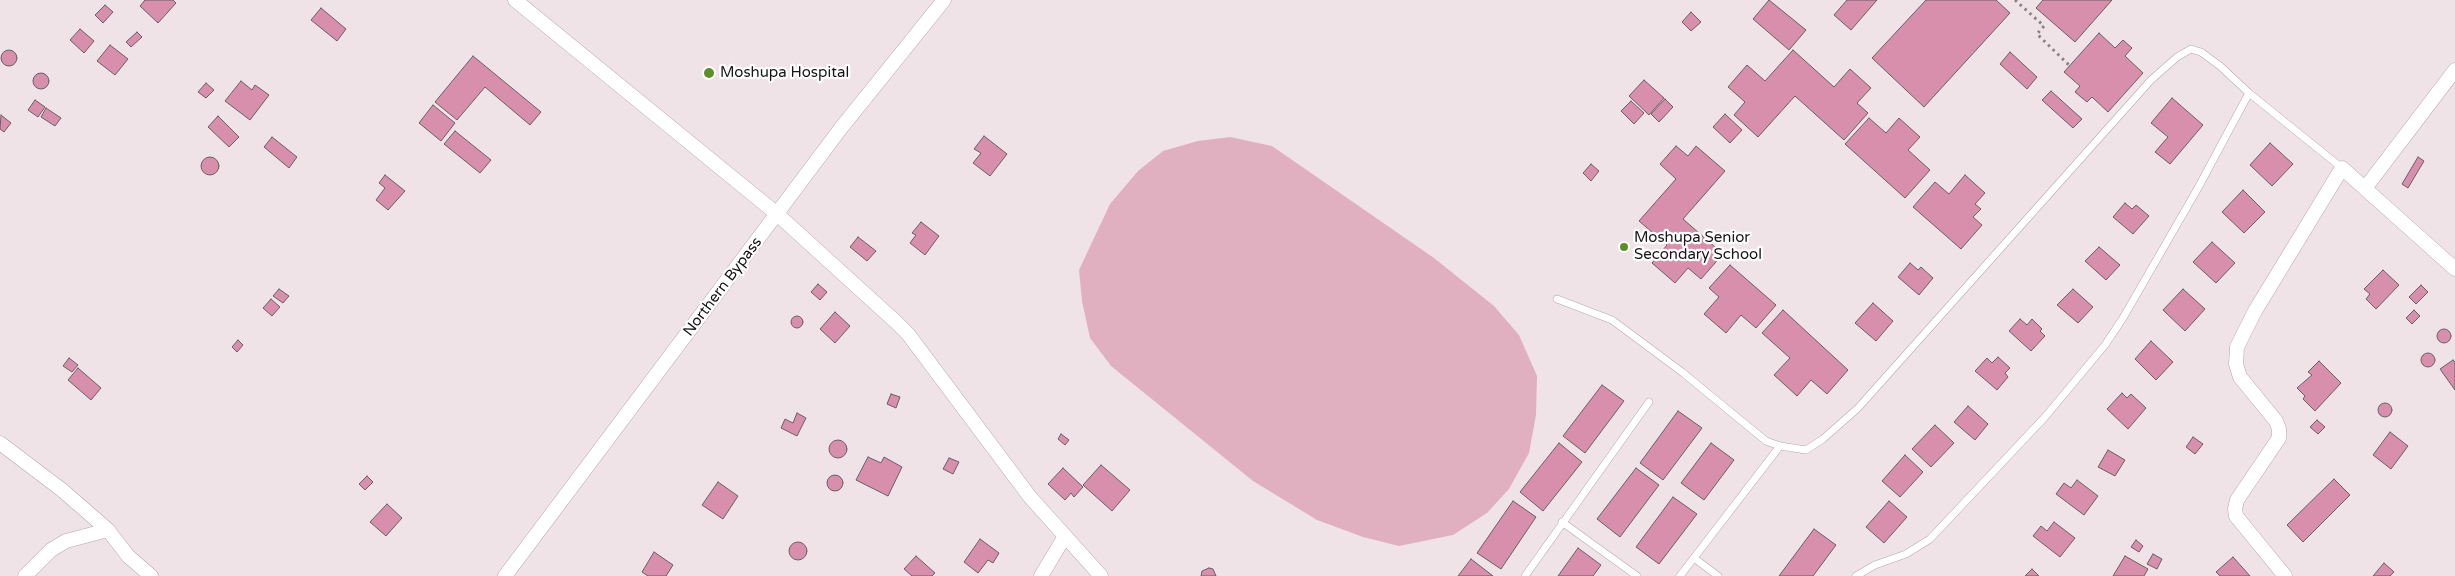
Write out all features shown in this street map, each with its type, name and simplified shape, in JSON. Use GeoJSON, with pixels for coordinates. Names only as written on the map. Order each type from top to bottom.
{"type":"FeatureCollection","features":[{"type":"Feature","properties":{"kind":"street"},"geometry":{"type":"LineString","coordinates":[[515,0],[777,214],[908,334],[999,458],[1101,576]]}},
{"type":"Feature","properties":{"kind":"street","name":"Northern Bypass"},"geometry":{"type":"LineString","coordinates":[[505,576],[841,128],[944,0]]}},
{"type":"Feature","properties":{"kind":"street"},"geometry":{"type":"LineString","coordinates":[[2366,187],[2453,78]]}},
{"type":"Feature","properties":{"kind":"street"},"geometry":{"type":"LineString","coordinates":[[2285,576],[2236,516],[2237,500],[2279,438],[2279,429],[2240,377],[2236,364],[2237,347],[2255,311],[2342,168],[2366,187],[2455,269]]}},
{"type":"Feature","properties":{"kind":"street"},"geometry":{"type":"LineString","coordinates":[[0,443],[62,490],[108,530],[128,556],[151,576]]}},
{"type":"Feature","properties":{"kind":"street"},"geometry":{"type":"LineString","coordinates":[[25,576],[51,550],[66,541],[108,530]]}},
{"type":"Feature","properties":{"kind":"street"},"geometry":{"type":"LineString","coordinates":[[1041,576],[1065,536]]}},
{"type":"Feature","properties":{"kind":"lane"},"geometry":{"type":"LineString","coordinates":[[1557,299],[1612,320],[1682,372],[1766,441],[1780,446],[1806,450],[1823,439],[1858,408],[2151,80],[2176,57],[2191,49],[2201,52],[2342,168]]}},
{"type":"Feature","properties":{"kind":"lane"},"geometry":{"type":"LineString","coordinates":[[1856,576],[1875,565],[1906,554],[1930,539],[2045,417],[2105,345],[2123,318],[2250,93]]}},
{"type":"Feature","properties":{"kind":"lane"},"geometry":{"type":"LineString","coordinates":[[1525,576],[1649,402]]}},
{"type":"Feature","properties":{"kind":"lane"},"geometry":{"type":"LineString","coordinates":[[1680,576],[1780,446]]}},
{"type":"Feature","properties":{"kind":"lane"},"geometry":{"type":"LineString","coordinates":[[1562,522],[1637,576]]}},
{"type":"Feature","properties":{"kind":"lane"},"geometry":{"type":"LineString","coordinates":[[1694,558],[1718,576]]}},
{"type":"Feature","properties":{"kind":"path"},"geometry":{"type":"LineString","coordinates":[[2015,0],[2044,26],[2037,34],[2070,66]]}},
{"type":"Feature","properties":{"kind":"shaded area"},"geometry":{"type":"Polygon","coordinates":[[[1230,137],[1272,146],[1434,258],[1494,306],[1519,335],[1537,376],[1536,415],[1529,453],[1509,489],[1487,513],[1453,535],[1399,546],[1363,537],[1317,520],[1253,481],[1111,366],[1090,338],[1082,301],[1079,270],[1110,204],[1138,171],[1163,151],[1198,141],[1230,137]]]}},
{"type":"Feature","properties":{"kind":"building"},"geometry":{"type":"Polygon","coordinates":[[[145,0],[173,0],[176,3],[158,23],[140,6],[145,0]]]}},
{"type":"Feature","properties":{"kind":"building"},"geometry":{"type":"Polygon","coordinates":[[[1769,0],[1806,30],[1789,50],[1753,19],[1769,0]]]}},
{"type":"Feature","properties":{"kind":"building"},"geometry":{"type":"Polygon","coordinates":[[[1847,0],[1877,0],[1851,30],[1834,15],[1847,0]]]}},
{"type":"Feature","properties":{"kind":"building"},"geometry":{"type":"Polygon","coordinates":[[[1926,0],[1996,0],[2010,13],[1924,107],[1872,58],[1926,0]]]}},
{"type":"Feature","properties":{"kind":"building"},"geometry":{"type":"Polygon","coordinates":[[[2043,0],[2112,0],[2075,42],[2036,8],[2043,0]]]}},
{"type":"Feature","properties":{"kind":"building"},"geometry":{"type":"Polygon","coordinates":[[[105,5],[113,12],[103,23],[95,15],[105,5]]]}},
{"type":"Feature","properties":{"kind":"building"},"geometry":{"type":"Polygon","coordinates":[[[321,8],[346,29],[337,41],[311,20],[321,8]]]}},
{"type":"Feature","properties":{"kind":"building"},"geometry":{"type":"Polygon","coordinates":[[[1691,12],[1701,22],[1691,31],[1682,22],[1691,12]]]}},
{"type":"Feature","properties":{"kind":"building"},"geometry":{"type":"Polygon","coordinates":[[[80,29],[94,41],[84,53],[70,40],[80,29]]]}},
{"type":"Feature","properties":{"kind":"building"},"geometry":{"type":"Polygon","coordinates":[[[137,32],[142,37],[131,47],[126,42],[137,32]]]}},
{"type":"Feature","properties":{"kind":"building"},"geometry":{"type":"Polygon","coordinates":[[[2099,33],[2115,48],[2123,40],[2132,48],[2125,56],[2143,73],[2108,112],[2092,97],[2087,102],[2075,92],[2080,86],[2064,72],[2099,33]]]}},
{"type":"Feature","properties":{"kind":"building"},"geometry":{"type":"Polygon","coordinates":[[[110,45],[128,59],[115,75],[97,61],[110,45]]]}},
{"type":"Feature","properties":{"kind":"building"},"geometry":{"type":"Polygon","coordinates":[[[9,50],[15,52],[17,58],[15,64],[9,66],[3,64],[1,58],[3,52],[9,50]]]}},
{"type":"Feature","properties":{"kind":"building"},"geometry":{"type":"Polygon","coordinates":[[[1793,50],[1834,87],[1850,69],[1871,88],[1857,103],[1868,113],[1844,140],[1795,96],[1758,137],[1734,115],[1745,102],[1728,87],[1747,65],[1765,81],[1793,50]]]}},
{"type":"Feature","properties":{"kind":"building"},"geometry":{"type":"Polygon","coordinates":[[[2010,52],[2037,77],[2027,89],[2000,64],[2010,52]]]}},
{"type":"Feature","properties":{"kind":"building"},"geometry":{"type":"Polygon","coordinates":[[[473,56],[541,112],[530,125],[485,87],[457,120],[435,102],[473,56]]]}},
{"type":"Feature","properties":{"kind":"building"},"geometry":{"type":"Polygon","coordinates":[[[41,73],[47,75],[49,81],[47,87],[41,89],[35,87],[33,81],[35,75],[41,73]]]}},
{"type":"Feature","properties":{"kind":"building"},"geometry":{"type":"Polygon","coordinates":[[[1644,80],[1664,98],[1649,115],[1629,96],[1644,80]]]}},
{"type":"Feature","properties":{"kind":"building"},"geometry":{"type":"Polygon","coordinates":[[[241,81],[252,90],[255,85],[269,95],[250,120],[225,101],[241,81]]]}},
{"type":"Feature","properties":{"kind":"building"},"geometry":{"type":"Polygon","coordinates":[[[206,83],[214,90],[206,98],[198,92],[206,83]]]}},
{"type":"Feature","properties":{"kind":"building"},"geometry":{"type":"Polygon","coordinates":[[[2051,91],[2082,119],[2073,128],[2042,100],[2051,91]]]}},
{"type":"Feature","properties":{"kind":"building"},"geometry":{"type":"Polygon","coordinates":[[[2172,98],[2203,125],[2170,164],[2155,152],[2168,137],[2151,123],[2172,98]]]}},
{"type":"Feature","properties":{"kind":"building"},"geometry":{"type":"Polygon","coordinates":[[[1665,99],[1673,107],[1659,122],[1651,114],[1665,99]]]}},
{"type":"Feature","properties":{"kind":"building"},"geometry":{"type":"Polygon","coordinates":[[[35,100],[45,107],[38,117],[28,110],[35,100]]]}},
{"type":"Feature","properties":{"kind":"building"},"geometry":{"type":"Polygon","coordinates":[[[1631,101],[1644,113],[1634,124],[1621,111],[1631,101]]]}},
{"type":"Feature","properties":{"kind":"building"},"geometry":{"type":"Polygon","coordinates":[[[433,105],[455,123],[441,141],[419,123],[433,105]]]}},
{"type":"Feature","properties":{"kind":"building"},"geometry":{"type":"Polygon","coordinates":[[[46,108],[61,118],[55,126],[41,117],[46,108]]]}},
{"type":"Feature","properties":{"kind":"building"},"geometry":{"type":"Polygon","coordinates":[[[1725,114],[1742,130],[1730,143],[1713,127],[1725,114]]]}},
{"type":"Feature","properties":{"kind":"building"},"geometry":{"type":"Polygon","coordinates":[[[1,115],[11,123],[4,132],[0,129],[1,115]]]}},
{"type":"Feature","properties":{"kind":"building"},"geometry":{"type":"Polygon","coordinates":[[[218,116],[239,137],[229,147],[208,127],[218,116]]]}},
{"type":"Feature","properties":{"kind":"building"},"geometry":{"type":"Polygon","coordinates":[[[1869,118],[1886,133],[1899,118],[1920,137],[1908,150],[1930,170],[1905,198],[1845,144],[1869,118]]]}},
{"type":"Feature","properties":{"kind":"building"},"geometry":{"type":"Polygon","coordinates":[[[455,131],[491,160],[480,173],[444,144],[455,131]]]}},
{"type":"Feature","properties":{"kind":"building"},"geometry":{"type":"Polygon","coordinates":[[[984,136],[1007,154],[990,176],[973,163],[981,153],[974,149],[984,136]]]}},
{"type":"Feature","properties":{"kind":"building"},"geometry":{"type":"Polygon","coordinates":[[[272,137],[297,157],[289,168],[264,147],[272,137]]]}},
{"type":"Feature","properties":{"kind":"building"},"geometry":{"type":"Polygon","coordinates":[[[2270,143],[2293,164],[2272,186],[2250,165],[2270,143]]]}},
{"type":"Feature","properties":{"kind":"building"},"geometry":{"type":"Polygon","coordinates":[[[1676,146],[1688,156],[1696,146],[1725,171],[1683,219],[1723,254],[1701,279],[1688,268],[1675,283],[1652,263],[1667,245],[1639,221],[1676,179],[1660,164],[1676,146]]]}},
{"type":"Feature","properties":{"kind":"building"},"geometry":{"type":"Polygon","coordinates":[[[210,157],[216,160],[219,166],[216,172],[210,175],[204,172],[201,166],[204,160],[210,157]]]}},
{"type":"Feature","properties":{"kind":"building"},"geometry":{"type":"Polygon","coordinates":[[[2418,157],[2424,161],[2408,188],[2402,184],[2418,157]]]}},
{"type":"Feature","properties":{"kind":"building"},"geometry":{"type":"Polygon","coordinates":[[[1591,164],[1599,171],[1591,181],[1583,173],[1591,164]]]}},
{"type":"Feature","properties":{"kind":"building"},"geometry":{"type":"Polygon","coordinates":[[[385,175],[405,191],[388,210],[376,200],[385,188],[379,183],[385,175]]]}},
{"type":"Feature","properties":{"kind":"building"},"geometry":{"type":"Polygon","coordinates":[[[1965,175],[1985,193],[1975,204],[1981,209],[1973,217],[1982,225],[1961,249],[1913,207],[1935,182],[1949,194],[1965,175]]]}},
{"type":"Feature","properties":{"kind":"building"},"geometry":{"type":"Polygon","coordinates":[[[2243,190],[2265,212],[2244,233],[2222,212],[2243,190]]]}},
{"type":"Feature","properties":{"kind":"building"},"geometry":{"type":"Polygon","coordinates":[[[2125,203],[2132,209],[2136,205],[2149,216],[2133,234],[2113,217],[2125,203]]]}},
{"type":"Feature","properties":{"kind":"building"},"geometry":{"type":"Polygon","coordinates":[[[921,222],[939,236],[925,255],[910,243],[916,235],[912,233],[921,222]]]}},
{"type":"Feature","properties":{"kind":"building"},"geometry":{"type":"Polygon","coordinates":[[[858,237],[876,251],[867,261],[850,247],[858,237]]]}},
{"type":"Feature","properties":{"kind":"building"},"geometry":{"type":"Polygon","coordinates":[[[2212,242],[2235,263],[2216,283],[2193,262],[2212,242]]]}},
{"type":"Feature","properties":{"kind":"building"},"geometry":{"type":"Polygon","coordinates":[[[2099,247],[2120,265],[2106,280],[2085,261],[2099,247]]]}},
{"type":"Feature","properties":{"kind":"building"},"geometry":{"type":"Polygon","coordinates":[[[1910,263],[1918,270],[1921,267],[1933,278],[1919,295],[1898,277],[1910,263]]]}},
{"type":"Feature","properties":{"kind":"building"},"geometry":{"type":"Polygon","coordinates":[[[1730,265],[1776,305],[1756,328],[1741,315],[1726,333],[1704,314],[1719,297],[1709,288],[1730,265]]]}},
{"type":"Feature","properties":{"kind":"building"},"geometry":{"type":"Polygon","coordinates":[[[2383,270],[2399,285],[2376,309],[2366,299],[2370,294],[2364,289],[2383,270]]]}},
{"type":"Feature","properties":{"kind":"building"},"geometry":{"type":"Polygon","coordinates":[[[818,284],[827,292],[820,300],[811,292],[818,284]]]}},
{"type":"Feature","properties":{"kind":"building"},"geometry":{"type":"Polygon","coordinates":[[[2421,285],[2428,292],[2416,304],[2409,297],[2421,285]]]}},
{"type":"Feature","properties":{"kind":"building"},"geometry":{"type":"Polygon","coordinates":[[[279,289],[289,296],[283,303],[273,296],[279,289]]]}},
{"type":"Feature","properties":{"kind":"building"},"geometry":{"type":"Polygon","coordinates":[[[2073,289],[2093,307],[2078,323],[2057,305],[2073,289]]]}},
{"type":"Feature","properties":{"kind":"building"},"geometry":{"type":"Polygon","coordinates":[[[2183,289],[2205,309],[2185,331],[2163,310],[2183,289]]]}},
{"type":"Feature","properties":{"kind":"building"},"geometry":{"type":"Polygon","coordinates":[[[271,299],[280,307],[272,316],[263,308],[271,299]]]}},
{"type":"Feature","properties":{"kind":"building"},"geometry":{"type":"Polygon","coordinates":[[[1873,303],[1893,321],[1876,341],[1855,323],[1873,303]]]}},
{"type":"Feature","properties":{"kind":"building"},"geometry":{"type":"Polygon","coordinates":[[[1783,310],[1848,370],[1827,394],[1811,380],[1797,396],[1774,375],[1790,358],[1762,333],[1783,310]]]}},
{"type":"Feature","properties":{"kind":"building"},"geometry":{"type":"Polygon","coordinates":[[[2414,310],[2420,316],[2412,324],[2406,318],[2414,310]]]}},
{"type":"Feature","properties":{"kind":"building"},"geometry":{"type":"Polygon","coordinates":[[[835,312],[850,326],[835,343],[820,329],[835,312]]]}},
{"type":"Feature","properties":{"kind":"building"},"geometry":{"type":"Polygon","coordinates":[[[799,316],[802,317],[802,327],[795,328],[792,327],[791,320],[792,317],[799,316]]]}},
{"type":"Feature","properties":{"kind":"building"},"geometry":{"type":"Polygon","coordinates":[[[2020,319],[2027,325],[2032,319],[2042,329],[2040,331],[2045,336],[2031,351],[2009,331],[2020,319]]]}},
{"type":"Feature","properties":{"kind":"building"},"geometry":{"type":"Polygon","coordinates":[[[2444,329],[2449,331],[2451,336],[2449,341],[2444,343],[2439,341],[2437,336],[2439,331],[2444,329]]]}},
{"type":"Feature","properties":{"kind":"building"},"geometry":{"type":"Polygon","coordinates":[[[238,340],[243,345],[237,352],[232,347],[238,340]]]}},
{"type":"Feature","properties":{"kind":"building"},"geometry":{"type":"Polygon","coordinates":[[[2151,341],[2173,362],[2156,380],[2135,359],[2151,341]]]}},
{"type":"Feature","properties":{"kind":"building"},"geometry":{"type":"Polygon","coordinates":[[[2428,353],[2433,355],[2435,360],[2433,365],[2428,367],[2423,365],[2421,360],[2423,355],[2428,353]]]}},
{"type":"Feature","properties":{"kind":"building"},"geometry":{"type":"Polygon","coordinates":[[[1998,357],[2010,368],[2005,373],[2008,377],[1997,390],[1975,371],[1987,358],[1992,363],[1998,357]]]}},
{"type":"Feature","properties":{"kind":"building"},"geometry":{"type":"Polygon","coordinates":[[[69,358],[78,365],[72,372],[63,366],[69,358]]]}},
{"type":"Feature","properties":{"kind":"building"},"geometry":{"type":"Polygon","coordinates":[[[2453,360],[2455,362],[2455,390],[2440,369],[2453,360]]]}},
{"type":"Feature","properties":{"kind":"building"},"geometry":{"type":"Polygon","coordinates":[[[2319,361],[2341,383],[2315,411],[2303,399],[2305,396],[2297,388],[2312,375],[2308,372],[2319,361]]]}},
{"type":"Feature","properties":{"kind":"building"},"geometry":{"type":"Polygon","coordinates":[[[78,368],[101,388],[91,400],[68,380],[78,368]]]}},
{"type":"Feature","properties":{"kind":"building"},"geometry":{"type":"Polygon","coordinates":[[[1602,385],[1624,401],[1585,453],[1563,436],[1602,385]]]}},
{"type":"Feature","properties":{"kind":"building"},"geometry":{"type":"Polygon","coordinates":[[[2122,393],[2127,398],[2131,394],[2146,408],[2128,429],[2107,409],[2122,393]]]}},
{"type":"Feature","properties":{"kind":"building"},"geometry":{"type":"Polygon","coordinates":[[[891,394],[900,397],[896,408],[887,404],[891,394]]]}},
{"type":"Feature","properties":{"kind":"building"},"geometry":{"type":"Polygon","coordinates":[[[2385,403],[2390,405],[2392,410],[2390,415],[2385,417],[2380,415],[2378,410],[2380,405],[2385,403]]]}},
{"type":"Feature","properties":{"kind":"building"},"geometry":{"type":"Polygon","coordinates":[[[1968,406],[1988,424],[1975,440],[1954,422],[1968,406]]]}},
{"type":"Feature","properties":{"kind":"building"},"geometry":{"type":"Polygon","coordinates":[[[1678,411],[1702,428],[1663,480],[1640,463],[1678,411]]]}},
{"type":"Feature","properties":{"kind":"building"},"geometry":{"type":"Polygon","coordinates":[[[797,413],[806,418],[797,436],[781,428],[785,419],[793,423],[797,413]]]}},
{"type":"Feature","properties":{"kind":"building"},"geometry":{"type":"Polygon","coordinates":[[[2317,420],[2325,427],[2318,434],[2310,427],[2317,420]]]}},
{"type":"Feature","properties":{"kind":"building"},"geometry":{"type":"Polygon","coordinates":[[[1935,425],[1954,443],[1931,467],[1912,449],[1935,425]]]}},
{"type":"Feature","properties":{"kind":"building"},"geometry":{"type":"Polygon","coordinates":[[[2390,432],[2408,446],[2391,469],[2373,455],[2390,432]]]}},
{"type":"Feature","properties":{"kind":"building"},"geometry":{"type":"Polygon","coordinates":[[[1061,434],[1069,440],[1065,445],[1058,439],[1061,434]]]}},
{"type":"Feature","properties":{"kind":"building"},"geometry":{"type":"Polygon","coordinates":[[[2193,437],[2203,444],[2195,454],[2186,447],[2193,437]]]}},
{"type":"Feature","properties":{"kind":"building"},"geometry":{"type":"Polygon","coordinates":[[[838,440],[844,443],[847,449],[844,455],[838,458],[832,455],[829,449],[832,443],[838,440]]]}},
{"type":"Feature","properties":{"kind":"building"},"geometry":{"type":"Polygon","coordinates":[[[1559,443],[1582,462],[1543,511],[1520,492],[1559,443]]]}},
{"type":"Feature","properties":{"kind":"building"},"geometry":{"type":"Polygon","coordinates":[[[1711,443],[1734,460],[1704,500],[1681,483],[1711,443]]]}},
{"type":"Feature","properties":{"kind":"building"},"geometry":{"type":"Polygon","coordinates":[[[2108,450],[2125,460],[2115,476],[2098,467],[2108,450]]]}},
{"type":"Feature","properties":{"kind":"building"},"geometry":{"type":"Polygon","coordinates":[[[1905,455],[1923,472],[1900,497],[1882,481],[1905,455]]]}},
{"type":"Feature","properties":{"kind":"building"},"geometry":{"type":"Polygon","coordinates":[[[868,457],[881,463],[884,457],[902,467],[888,496],[856,480],[868,457]]]}},
{"type":"Feature","properties":{"kind":"building"},"geometry":{"type":"Polygon","coordinates":[[[949,458],[959,462],[953,474],[943,469],[949,458]]]}},
{"type":"Feature","properties":{"kind":"building"},"geometry":{"type":"Polygon","coordinates":[[[1101,465],[1130,490],[1112,511],[1083,485],[1101,465]]]}},
{"type":"Feature","properties":{"kind":"building"},"geometry":{"type":"Polygon","coordinates":[[[1063,468],[1083,487],[1074,497],[1071,493],[1065,500],[1048,484],[1063,468]]]}},
{"type":"Feature","properties":{"kind":"building"},"geometry":{"type":"Polygon","coordinates":[[[1636,468],[1659,485],[1620,537],[1597,519],[1636,468]]]}},
{"type":"Feature","properties":{"kind":"building"},"geometry":{"type":"Polygon","coordinates":[[[835,475],[843,483],[835,491],[827,483],[835,475]]]}},
{"type":"Feature","properties":{"kind":"building"},"geometry":{"type":"Polygon","coordinates":[[[367,476],[373,482],[365,490],[359,484],[367,476]]]}},
{"type":"Feature","properties":{"kind":"building"},"geometry":{"type":"Polygon","coordinates":[[[2334,479],[2350,495],[2303,542],[2287,525],[2334,479]]]}},
{"type":"Feature","properties":{"kind":"building"},"geometry":{"type":"Polygon","coordinates":[[[2077,480],[2098,496],[2084,515],[2056,494],[2064,483],[2071,488],[2077,480]]]}},
{"type":"Feature","properties":{"kind":"building"},"geometry":{"type":"Polygon","coordinates":[[[718,482],[738,496],[723,519],[702,505],[718,482]]]}},
{"type":"Feature","properties":{"kind":"building"},"geometry":{"type":"Polygon","coordinates":[[[1673,497],[1697,514],[1659,564],[1636,547],[1673,497]]]}},
{"type":"Feature","properties":{"kind":"building"},"geometry":{"type":"Polygon","coordinates":[[[1513,501],[1536,517],[1501,569],[1477,553],[1513,501]]]}},
{"type":"Feature","properties":{"kind":"building"},"geometry":{"type":"Polygon","coordinates":[[[1889,501],[1907,517],[1884,543],[1866,527],[1889,501]]]}},
{"type":"Feature","properties":{"kind":"building"},"geometry":{"type":"Polygon","coordinates":[[[387,504],[402,518],[386,536],[370,522],[387,504]]]}},
{"type":"Feature","properties":{"kind":"building"},"geometry":{"type":"Polygon","coordinates":[[[2054,522],[2075,538],[2060,557],[2033,536],[2041,526],[2047,531],[2054,522]]]}},
{"type":"Feature","properties":{"kind":"building"},"geometry":{"type":"Polygon","coordinates":[[[1814,529],[1836,545],[1813,576],[1779,576],[1814,529]]]}},
{"type":"Feature","properties":{"kind":"building"},"geometry":{"type":"Polygon","coordinates":[[[980,539],[999,553],[993,563],[988,560],[978,573],[964,562],[980,539]]]}},
{"type":"Feature","properties":{"kind":"building"},"geometry":{"type":"Polygon","coordinates":[[[2136,540],[2143,546],[2139,552],[2131,547],[2136,540]]]}},
{"type":"Feature","properties":{"kind":"building"},"geometry":{"type":"Polygon","coordinates":[[[798,542],[804,545],[807,551],[804,557],[798,560],[792,557],[789,551],[792,545],[798,542]]]}},
{"type":"Feature","properties":{"kind":"building"},"geometry":{"type":"Polygon","coordinates":[[[1578,548],[1601,565],[1593,576],[1558,576],[1578,548]]]}},
{"type":"Feature","properties":{"kind":"building"},"geometry":{"type":"Polygon","coordinates":[[[654,552],[673,565],[666,576],[648,576],[642,572],[654,552]]]}},
{"type":"Feature","properties":{"kind":"building"},"geometry":{"type":"Polygon","coordinates":[[[2153,554],[2162,559],[2157,569],[2147,564],[2153,554]]]}},
{"type":"Feature","properties":{"kind":"building"},"geometry":{"type":"Polygon","coordinates":[[[916,556],[935,573],[932,576],[912,576],[904,569],[916,556]]]}},
{"type":"Feature","properties":{"kind":"building"},"geometry":{"type":"Polygon","coordinates":[[[2125,556],[2148,569],[2144,576],[2113,576],[2125,556]]]}},
{"type":"Feature","properties":{"kind":"building"},"geometry":{"type":"Polygon","coordinates":[[[2233,557],[2250,576],[2220,576],[2216,572],[2233,557]]]}},
{"type":"Feature","properties":{"kind":"building"},"geometry":{"type":"Polygon","coordinates":[[[1471,559],[1493,576],[1458,576],[1471,559]]]}},
{"type":"Feature","properties":{"kind":"building"},"geometry":{"type":"Polygon","coordinates":[[[2384,563],[2394,572],[2390,576],[2373,576],[2384,563]]]}},
{"type":"Feature","properties":{"kind":"building"},"geometry":{"type":"Polygon","coordinates":[[[1209,568],[1213,569],[1216,576],[1201,576],[1202,571],[1209,568]]]}},
{"type":"Feature","properties":{"kind":"building"},"geometry":{"type":"Polygon","coordinates":[[[2032,569],[2039,576],[2025,576],[2032,569]]]}},
{"type":"Feature","properties":{"kind":"place","name":"Moshupa Hospital"},"geometry":{"type":"Point","coordinates":[709,73]}},
{"type":"Feature","properties":{"kind":"place","name":"Moshupa Senior Secondary School"},"geometry":{"type":"Point","coordinates":[1624,247]}}]}
